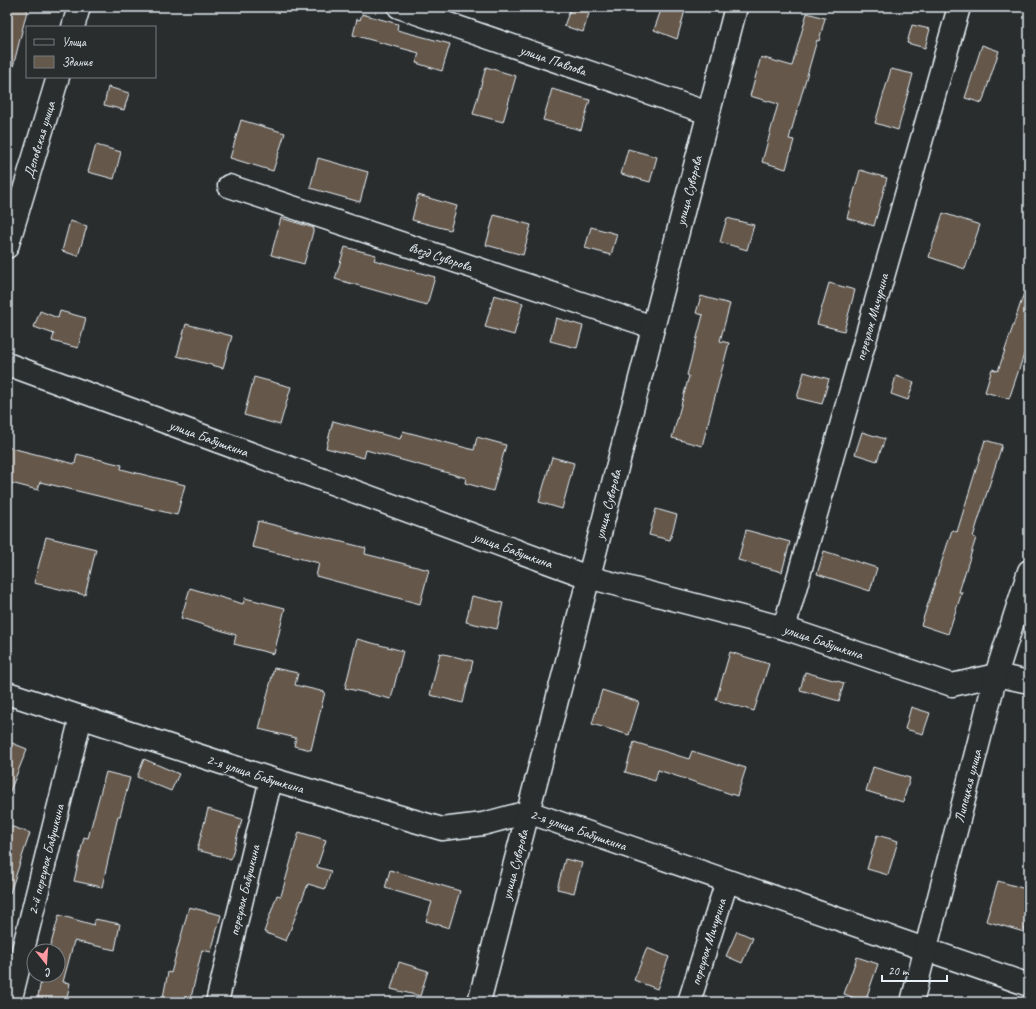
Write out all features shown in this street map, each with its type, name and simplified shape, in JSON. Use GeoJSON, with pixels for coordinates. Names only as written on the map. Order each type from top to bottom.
{"type":"FeatureCollection","features":[{"type":"Feature","properties":{"kind":"street"},"geometry":{"type":"LineString","coordinates":[[73,26],[79,7]]}},
{"type":"Feature","properties":{"kind":"street","name":"улица Суворова"},"geometry":{"type":"LineString","coordinates":[[478,1002],[736,7]]}},
{"type":"Feature","properties":{"kind":"street","name":"переулок Мичурина"},"geometry":{"type":"LineString","coordinates":[[784,628],[959,7]]}},
{"type":"Feature","properties":{"kind":"street","name":"улица Павлова"},"geometry":{"type":"LineString","coordinates":[[406,8],[708,113]]}},
{"type":"Feature","properties":{"kind":"street","name":"Деповская улица"},"geometry":{"type":"LineString","coordinates":[[7,248],[58,78]]}},
{"type":"Feature","properties":{"kind":"street","name":"въезд Суворова"},"geometry":{"type":"LineString","coordinates":[[229,186],[653,327]]}},
{"type":"Feature","properties":{"kind":"street","name":"улица Бабушкина"},"geometry":{"type":"LineString","coordinates":[[7,364],[588,577],[784,628],[952,685],[996,675],[1029,682]]}},
{"type":"Feature","properties":{"kind":"street","name":"Липецкая улица"},"geometry":{"type":"LineString","coordinates":[[912,1002],[996,675],[1029,572]]}},
{"type":"Feature","properties":{"kind":"street","name":"2-я улица Бабушкина"},"geometry":{"type":"LineString","coordinates":[[7,693],[271,779],[442,829],[483,824],[528,812],[1029,985]]}},
{"type":"Feature","properties":{"kind":"street","name":"2-й переулок Бабушкина"},"geometry":{"type":"LineString","coordinates":[[10,1002],[82,717]]}},
{"type":"Feature","properties":{"kind":"street","name":"переулок Бабушкина"},"geometry":{"type":"LineString","coordinates":[[217,1002],[271,779]]}},
{"type":"Feature","properties":{"kind":"street","name":"переулок Мичурина"},"geometry":{"type":"LineString","coordinates":[[689,1002],[727,881]]}},
{"type":"Feature","properties":{"kind":"building"},"geometry":{"type":"Polygon","coordinates":[[[11,7],[28,7],[13,67],[7,67],[7,24],[11,7]]]}},
{"type":"Feature","properties":{"kind":"building"},"geometry":{"type":"Polygon","coordinates":[[[571,7],[591,7],[583,32],[564,26],[571,7]]]}},
{"type":"Feature","properties":{"kind":"building"},"geometry":{"type":"Polygon","coordinates":[[[662,7],[686,7],[677,39],[654,30],[662,7]]]}},
{"type":"Feature","properties":{"kind":"building"},"geometry":{"type":"Polygon","coordinates":[[[807,13],[825,18],[819,41],[817,40],[789,139],[794,140],[786,169],[762,162],[778,104],[750,96],[761,57],[792,66],[807,13]]]}},
{"type":"Feature","properties":{"kind":"building"},"geometry":{"type":"Polygon","coordinates":[[[362,14],[398,24],[397,30],[450,44],[442,71],[416,63],[419,53],[353,35],[357,19],[360,20],[362,14]]]}},
{"type":"Feature","properties":{"kind":"building"},"geometry":{"type":"Polygon","coordinates":[[[912,25],[930,29],[925,48],[907,43],[912,25]]]}},
{"type":"Feature","properties":{"kind":"building"},"geometry":{"type":"Polygon","coordinates":[[[982,45],[999,51],[982,103],[965,98],[982,45]]]}},
{"type":"Feature","properties":{"kind":"building"},"geometry":{"type":"Polygon","coordinates":[[[486,67],[516,76],[503,122],[473,114],[486,67]]]}},
{"type":"Feature","properties":{"kind":"building"},"geometry":{"type":"Polygon","coordinates":[[[891,69],[913,74],[898,130],[875,123],[891,69]]]}},
{"type":"Feature","properties":{"kind":"building"},"geometry":{"type":"Polygon","coordinates":[[[108,87],[129,93],[124,110],[104,105],[108,87]]]}},
{"type":"Feature","properties":{"kind":"building"},"geometry":{"type":"Polygon","coordinates":[[[552,89],[590,100],[581,130],[543,120],[552,89]]]}},
{"type":"Feature","properties":{"kind":"building"},"geometry":{"type":"Polygon","coordinates":[[[241,120],[285,133],[273,171],[230,158],[241,120]]]}},
{"type":"Feature","properties":{"kind":"building"},"geometry":{"type":"Polygon","coordinates":[[[96,145],[121,152],[114,179],[88,172],[96,145]]]}},
{"type":"Feature","properties":{"kind":"building"},"geometry":{"type":"Polygon","coordinates":[[[628,149],[657,157],[650,182],[621,174],[628,149]]]}},
{"type":"Feature","properties":{"kind":"building"},"geometry":{"type":"Polygon","coordinates":[[[318,158],[368,172],[360,202],[310,188],[318,158]]]}},
{"type":"Feature","properties":{"kind":"building"},"geometry":{"type":"Polygon","coordinates":[[[860,170],[887,178],[874,226],[847,218],[860,170]]]}},
{"type":"Feature","properties":{"kind":"building"},"geometry":{"type":"Polygon","coordinates":[[[418,195],[457,206],[450,230],[412,220],[418,195]]]}},
{"type":"Feature","properties":{"kind":"building"},"geometry":{"type":"Polygon","coordinates":[[[943,213],[980,225],[965,269],[929,257],[943,213]]]}},
{"type":"Feature","properties":{"kind":"building"},"geometry":{"type":"Polygon","coordinates":[[[494,215],[531,225],[523,255],[486,245],[494,215]]]}},
{"type":"Feature","properties":{"kind":"building"},"geometry":{"type":"Polygon","coordinates":[[[281,218],[314,228],[304,264],[271,255],[281,218]]]}},
{"type":"Feature","properties":{"kind":"building"},"geometry":{"type":"Polygon","coordinates":[[[727,218],[754,225],[747,250],[720,242],[727,218]]]}},
{"type":"Feature","properties":{"kind":"building"},"geometry":{"type":"Polygon","coordinates":[[[70,221],[87,226],[78,256],[62,251],[70,221]]]}},
{"type":"Feature","properties":{"kind":"building"},"geometry":{"type":"Polygon","coordinates":[[[591,227],[617,234],[611,255],[585,248],[591,227]]]}},
{"type":"Feature","properties":{"kind":"building"},"geometry":{"type":"Polygon","coordinates":[[[345,247],[376,255],[374,260],[435,277],[427,305],[335,279],[345,247]]]}},
{"type":"Feature","properties":{"kind":"building"},"geometry":{"type":"Polygon","coordinates":[[[829,283],[855,290],[844,331],[817,324],[829,283]]]}},
{"type":"Feature","properties":{"kind":"building"},"geometry":{"type":"Polygon","coordinates":[[[1026,287],[1029,288],[1029,340],[1009,399],[985,392],[992,369],[998,371],[1026,287]]]}},
{"type":"Feature","properties":{"kind":"building"},"geometry":{"type":"Polygon","coordinates":[[[494,295],[523,303],[514,335],[485,327],[494,295]]]}},
{"type":"Feature","properties":{"kind":"building"},"geometry":{"type":"Polygon","coordinates":[[[701,296],[730,304],[720,341],[729,343],[702,446],[672,438],[689,376],[687,375],[703,315],[696,313],[701,296]]]}},
{"type":"Feature","properties":{"kind":"building"},"geometry":{"type":"Polygon","coordinates":[[[40,311],[58,318],[60,311],[86,318],[78,348],[52,341],[54,334],[34,327],[40,311]]]}},
{"type":"Feature","properties":{"kind":"building"},"geometry":{"type":"Polygon","coordinates":[[[556,318],[583,326],[577,348],[550,341],[556,318]]]}},
{"type":"Feature","properties":{"kind":"building"},"geometry":{"type":"Polygon","coordinates":[[[186,324],[232,336],[223,368],[177,356],[186,324]]]}},
{"type":"Feature","properties":{"kind":"building"},"geometry":{"type":"Polygon","coordinates":[[[804,372],[829,379],[822,404],[797,398],[804,372]]]}},
{"type":"Feature","properties":{"kind":"building"},"geometry":{"type":"Polygon","coordinates":[[[896,376],[914,382],[908,400],[891,394],[896,376]]]}},
{"type":"Feature","properties":{"kind":"building"},"geometry":{"type":"Polygon","coordinates":[[[254,377],[291,387],[280,425],[244,415],[254,377]]]}},
{"type":"Feature","properties":{"kind":"building"},"geometry":{"type":"Polygon","coordinates":[[[333,421],[400,439],[403,431],[474,450],[477,437],[506,445],[493,491],[465,483],[466,478],[366,450],[364,458],[326,448],[333,421]]]}},
{"type":"Feature","properties":{"kind":"building"},"geometry":{"type":"Polygon","coordinates":[[[862,432],[885,439],[877,461],[855,454],[862,432]]]}},
{"type":"Feature","properties":{"kind":"building"},"geometry":{"type":"Polygon","coordinates":[[[985,440],[1002,445],[973,537],[976,538],[959,592],[962,592],[948,634],[921,625],[952,530],[957,532],[985,440]]]}},
{"type":"Feature","properties":{"kind":"building"},"geometry":{"type":"Polygon","coordinates":[[[7,447],[75,464],[77,454],[122,465],[121,469],[185,485],[177,515],[40,482],[38,490],[7,482],[7,447]]]}},
{"type":"Feature","properties":{"kind":"building"},"geometry":{"type":"Polygon","coordinates":[[[552,457],[574,463],[562,509],[539,502],[552,457]]]}},
{"type":"Feature","properties":{"kind":"building"},"geometry":{"type":"Polygon","coordinates":[[[656,509],[677,515],[670,540],[649,535],[656,509]]]}},
{"type":"Feature","properties":{"kind":"building"},"geometry":{"type":"Polygon","coordinates":[[[258,521],[366,548],[365,554],[429,570],[420,604],[316,576],[319,563],[252,547],[258,521]]]}},
{"type":"Feature","properties":{"kind":"building"},"geometry":{"type":"Polygon","coordinates":[[[746,530],[790,542],[782,572],[738,560],[746,530]]]}},
{"type":"Feature","properties":{"kind":"building"},"geometry":{"type":"Polygon","coordinates":[[[46,537],[96,549],[85,595],[34,583],[46,537]]]}},
{"type":"Feature","properties":{"kind":"building"},"geometry":{"type":"Polygon","coordinates":[[[824,551],[877,568],[870,591],[817,574],[824,551]]]}},
{"type":"Feature","properties":{"kind":"building"},"geometry":{"type":"Polygon","coordinates":[[[190,588],[243,604],[245,598],[285,608],[274,654],[234,644],[236,635],[181,618],[190,588]]]}},
{"type":"Feature","properties":{"kind":"building"},"geometry":{"type":"Polygon","coordinates":[[[472,596],[503,603],[497,629],[466,622],[472,596]]]}},
{"type":"Feature","properties":{"kind":"building"},"geometry":{"type":"Polygon","coordinates":[[[357,639],[403,651],[391,699],[345,688],[357,639]]]}},
{"type":"Feature","properties":{"kind":"building"},"geometry":{"type":"Polygon","coordinates":[[[730,652],[769,664],[754,711],[716,700],[730,652]]]}},
{"type":"Feature","properties":{"kind":"building"},"geometry":{"type":"Polygon","coordinates":[[[440,653],[473,661],[463,703],[430,695],[440,653]]]}},
{"type":"Feature","properties":{"kind":"building"},"geometry":{"type":"Polygon","coordinates":[[[274,668],[298,673],[295,685],[325,692],[311,750],[294,746],[296,738],[259,729],[274,668]]]}},
{"type":"Feature","properties":{"kind":"building"},"geometry":{"type":"Polygon","coordinates":[[[805,672],[844,683],[839,701],[800,690],[805,672]]]}},
{"type":"Feature","properties":{"kind":"building"},"geometry":{"type":"Polygon","coordinates":[[[602,690],[639,702],[629,735],[592,724],[602,690]]]}},
{"type":"Feature","properties":{"kind":"building"},"geometry":{"type":"Polygon","coordinates":[[[911,707],[930,713],[923,734],[905,729],[911,707]]]}},
{"type":"Feature","properties":{"kind":"building"},"geometry":{"type":"Polygon","coordinates":[[[7,741],[27,749],[8,796],[7,796],[7,741]]]}},
{"type":"Feature","properties":{"kind":"building"},"geometry":{"type":"Polygon","coordinates":[[[634,742],[689,759],[692,751],[746,768],[737,796],[658,770],[655,781],[625,772],[634,742]]]}},
{"type":"Feature","properties":{"kind":"building"},"geometry":{"type":"Polygon","coordinates":[[[144,759],[179,774],[171,791],[137,777],[144,759]]]}},
{"type":"Feature","properties":{"kind":"building"},"geometry":{"type":"Polygon","coordinates":[[[873,767],[910,778],[903,802],[866,791],[873,767]]]}},
{"type":"Feature","properties":{"kind":"building"},"geometry":{"type":"Polygon","coordinates":[[[106,772],[130,778],[120,816],[118,816],[102,887],[74,881],[84,837],[88,838],[106,772]]]}},
{"type":"Feature","properties":{"kind":"building"},"geometry":{"type":"Polygon","coordinates":[[[208,809],[242,819],[231,859],[197,850],[208,809]]]}},
{"type":"Feature","properties":{"kind":"building"},"geometry":{"type":"Polygon","coordinates":[[[7,825],[30,833],[10,893],[7,892],[7,825]]]}},
{"type":"Feature","properties":{"kind":"building"},"geometry":{"type":"Polygon","coordinates":[[[299,832],[326,840],[317,867],[331,871],[325,889],[308,884],[286,941],[264,932],[277,895],[281,896],[299,832]]]}},
{"type":"Feature","properties":{"kind":"building"},"geometry":{"type":"Polygon","coordinates":[[[877,835],[898,841],[888,875],[867,869],[877,835]]]}},
{"type":"Feature","properties":{"kind":"building"},"geometry":{"type":"Polygon","coordinates":[[[565,859],[582,863],[574,893],[557,889],[565,859]]]}},
{"type":"Feature","properties":{"kind":"building"},"geometry":{"type":"Polygon","coordinates":[[[390,870],[460,891],[449,928],[426,921],[432,902],[385,888],[390,870]]]}},
{"type":"Feature","properties":{"kind":"building"},"geometry":{"type":"Polygon","coordinates":[[[998,881],[1029,890],[1029,914],[1024,932],[986,921],[998,881]]]}},
{"type":"Feature","properties":{"kind":"building"},"geometry":{"type":"Polygon","coordinates":[[[189,907],[221,915],[211,952],[202,950],[190,1002],[162,1002],[168,972],[171,973],[189,907]]]}},
{"type":"Feature","properties":{"kind":"building"},"geometry":{"type":"Polygon","coordinates":[[[59,915],[94,925],[95,919],[120,924],[115,950],[74,941],[66,971],[66,943],[51,943],[59,915]]]}},
{"type":"Feature","properties":{"kind":"building"},"geometry":{"type":"Polygon","coordinates":[[[737,931],[753,938],[742,963],[726,956],[737,931]]]}},
{"type":"Feature","properties":{"kind":"building"},"geometry":{"type":"Polygon","coordinates":[[[647,948],[669,957],[657,989],[634,980],[647,948]]]}},
{"type":"Feature","properties":{"kind":"building"},"geometry":{"type":"Polygon","coordinates":[[[857,957],[878,964],[865,1002],[844,994],[857,957]]]}},
{"type":"Feature","properties":{"kind":"building"},"geometry":{"type":"Polygon","coordinates":[[[399,962],[428,971],[420,996],[391,989],[399,962]]]}},
{"type":"Feature","properties":{"kind":"building"},"geometry":{"type":"Polygon","coordinates":[[[41,983],[70,983],[66,1002],[37,1002],[41,983]]]}}]}
